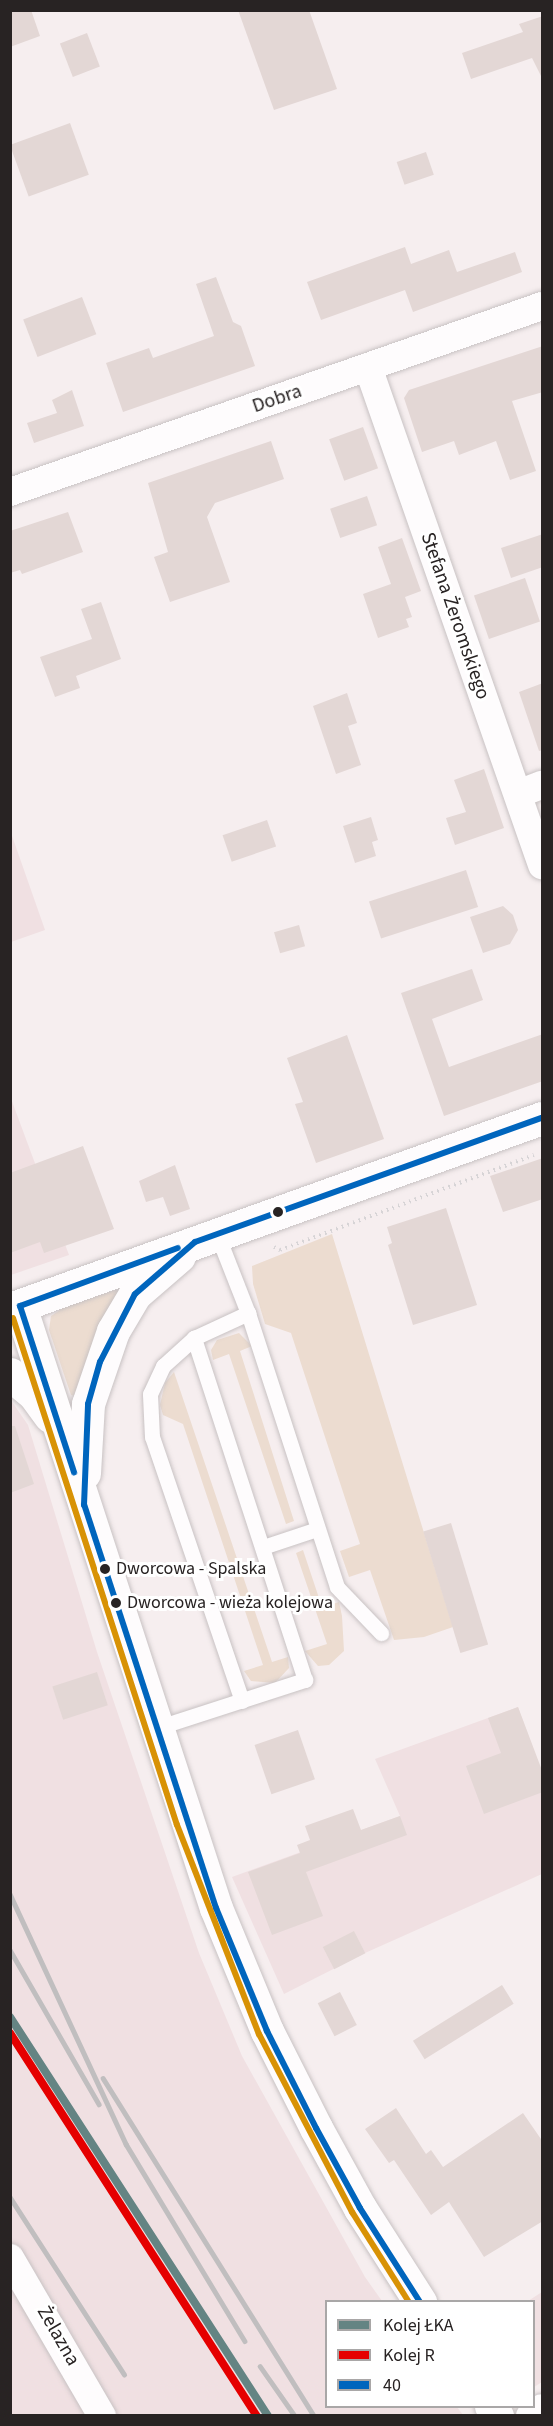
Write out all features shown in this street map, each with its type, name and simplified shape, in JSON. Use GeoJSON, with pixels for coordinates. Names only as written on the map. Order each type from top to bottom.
{"type":"FeatureCollection","features":[{"type":"Feature","properties":{"kind":"street","name":"Dobra"},"geometry":{"type":"LineString","coordinates":[[10,492],[543,306]]}},
{"type":"Feature","properties":{"kind":"street","name":"Stefana Żeromskiego"},"geometry":{"type":"LineString","coordinates":[[368,367],[530,790],[543,865]]}},
{"type":"Feature","properties":{"kind":"street"},"geometry":{"type":"LineString","coordinates":[[419,2300],[360,2208],[267,2031],[216,1908],[84,1505],[63,1434],[15,1307],[543,1118]]}},
{"type":"Feature","properties":{"kind":"street"},"geometry":{"type":"LineString","coordinates":[[84,1505],[88,1404],[100,1362],[135,1294],[206,1238]]}},
{"type":"Feature","properties":{"kind":"street"},"geometry":{"type":"LineString","coordinates":[[10,1374],[34,1394],[63,1434]]}},
{"type":"Feature","properties":{"kind":"street","name":"Żelazna"},"geometry":{"type":"LineString","coordinates":[[10,2258],[102,2415]]}},
{"type":"Feature","properties":{"kind":"street"},"geometry":{"type":"LineString","coordinates":[[530,2415],[543,2408]]}},
{"type":"Feature","properties":{"kind":"lane"},"geometry":{"type":"LineString","coordinates":[[206,1238],[248,1313],[338,1587],[381,1633]]}},
{"type":"Feature","properties":{"kind":"lane"},"geometry":{"type":"LineString","coordinates":[[242,1701],[152,1437],[150,1394],[163,1366],[194,1338],[248,1313]]}},
{"type":"Feature","properties":{"kind":"lane"},"geometry":{"type":"LineString","coordinates":[[156,1728],[305,1680],[194,1338]]}},
{"type":"Feature","properties":{"kind":"lane"},"geometry":{"type":"LineString","coordinates":[[263,1547],[317,1528]]}},
{"type":"Feature","properties":{"kind":"path"},"geometry":{"type":"LineString","coordinates":[[267,1243],[280,1250],[543,1152]]}},
{"type":"Feature","properties":{"kind":"shaded area"},"geometry":{"type":"Polygon","coordinates":[[[11,833],[45,930],[10,942],[11,833]]]}},
{"type":"Feature","properties":{"kind":"shaded area"},"geometry":{"type":"Polygon","coordinates":[[[10,1096],[69,1255],[11,1275],[10,1275],[10,1096]]]}},
{"type":"Feature","properties":{"kind":"shaded area"},"geometry":{"type":"Polygon","coordinates":[[[332,1234],[453,1627],[424,1637],[394,1640],[370,1570],[349,1577],[340,1551],[360,1544],[291,1333],[265,1324],[253,1284],[252,1266],[332,1234]]]}},
{"type":"Feature","properties":{"kind":"shaded area"},"geometry":{"type":"Polygon","coordinates":[[[115,1290],[121,1291],[76,1396],[71,1395],[49,1330],[51,1316],[66,1306],[115,1290]]]}},
{"type":"Feature","properties":{"kind":"shaded area"},"geometry":{"type":"Polygon","coordinates":[[[239,1333],[252,1346],[240,1351],[294,1521],[286,1524],[229,1354],[213,1360],[211,1350],[217,1340],[239,1333]]]}},
{"type":"Feature","properties":{"kind":"shaded area"},"geometry":{"type":"Polygon","coordinates":[[[174,1372],[272,1662],[288,1657],[289,1668],[275,1683],[251,1681],[244,1671],[263,1665],[183,1424],[163,1415],[160,1405],[165,1383],[174,1372]]]}},
{"type":"Feature","properties":{"kind":"shaded area"},"geometry":{"type":"Polygon","coordinates":[[[10,1399],[28,1425],[97,1652],[199,1953],[242,2056],[365,2277],[381,2300],[325,2300],[325,2408],[458,2408],[463,2415],[11,2415],[10,1399]]]}},
{"type":"Feature","properties":{"kind":"shaded area"},"geometry":{"type":"Polygon","coordinates":[[[303,1550],[322,1607],[339,1602],[344,1651],[329,1665],[318,1666],[305,1651],[327,1644],[296,1553],[303,1550]]]}},
{"type":"Feature","properties":{"kind":"shaded area"},"geometry":{"type":"Polygon","coordinates":[[[518,1707],[542,1773],[542,1874],[365,1953],[284,1994],[232,1877],[400,1816],[375,1759],[518,1707]]]}},
{"type":"Feature","properties":{"kind":"shaded area"},"geometry":{"type":"Polygon","coordinates":[[[542,2292],[542,2382],[535,2386],[535,2300],[530,2300],[542,2292]]]}},
{"type":"Feature","properties":{"kind":"building"},"geometry":{"type":"Polygon","coordinates":[[[10,10],[31,10],[40,36],[10,47],[10,10]]]}},
{"type":"Feature","properties":{"kind":"building"},"geometry":{"type":"Polygon","coordinates":[[[238,10],[309,10],[337,89],[274,110],[238,10]]]}},
{"type":"Feature","properties":{"kind":"building"},"geometry":{"type":"Polygon","coordinates":[[[543,16],[543,80],[532,58],[471,79],[462,53],[523,32],[519,24],[543,16]]]}},
{"type":"Feature","properties":{"kind":"building"},"geometry":{"type":"Polygon","coordinates":[[[87,33],[100,67],[73,77],[60,43],[87,33]]]}},
{"type":"Feature","properties":{"kind":"building"},"geometry":{"type":"Polygon","coordinates":[[[70,123],[89,175],[29,197],[10,145],[70,123]]]}},
{"type":"Feature","properties":{"kind":"building"},"geometry":{"type":"Polygon","coordinates":[[[426,152],[434,175],[405,185],[397,162],[426,152]]]}},
{"type":"Feature","properties":{"kind":"building"},"geometry":{"type":"Polygon","coordinates":[[[405,247],[411,264],[449,250],[457,272],[515,252],[522,272],[413,312],[405,290],[321,320],[307,282],[405,247]]]}},
{"type":"Feature","properties":{"kind":"building"},"geometry":{"type":"Polygon","coordinates":[[[216,277],[233,322],[241,326],[255,366],[123,412],[106,363],[149,348],[153,358],[214,336],[196,284],[216,277]]]}},
{"type":"Feature","properties":{"kind":"building"},"geometry":{"type":"Polygon","coordinates":[[[82,297],[96,334],[38,357],[23,320],[82,297]]]}},
{"type":"Feature","properties":{"kind":"building"},"geometry":{"type":"Polygon","coordinates":[[[543,346],[543,392],[512,401],[536,471],[510,480],[496,441],[459,455],[454,441],[422,452],[404,398],[409,390],[543,346]]]}},
{"type":"Feature","properties":{"kind":"building"},"geometry":{"type":"Polygon","coordinates":[[[72,390],[84,426],[34,443],[27,423],[57,413],[52,400],[72,390]]]}},
{"type":"Feature","properties":{"kind":"building"},"geometry":{"type":"Polygon","coordinates":[[[363,427],[378,468],[344,481],[329,439],[363,427]]]}},
{"type":"Feature","properties":{"kind":"building"},"geometry":{"type":"Polygon","coordinates":[[[271,441],[284,479],[215,503],[207,517],[230,582],[170,602],[154,557],[168,552],[148,483],[271,441]]]}},
{"type":"Feature","properties":{"kind":"building"},"geometry":{"type":"Polygon","coordinates":[[[367,496],[377,525],[340,538],[330,509],[367,496]]]}},
{"type":"Feature","properties":{"kind":"building"},"geometry":{"type":"Polygon","coordinates":[[[68,512],[83,552],[22,574],[20,570],[10,573],[10,531],[68,512]]]}},
{"type":"Feature","properties":{"kind":"building"},"geometry":{"type":"Polygon","coordinates":[[[543,534],[543,567],[511,578],[501,548],[543,534]]]}},
{"type":"Feature","properties":{"kind":"building"},"geometry":{"type":"Polygon","coordinates":[[[402,538],[421,591],[405,597],[412,617],[406,619],[409,627],[378,638],[363,594],[391,584],[378,547],[402,538]]]}},
{"type":"Feature","properties":{"kind":"building"},"geometry":{"type":"Polygon","coordinates":[[[525,578],[540,621],[489,639],[474,596],[525,578]]]}},
{"type":"Feature","properties":{"kind":"building"},"geometry":{"type":"Polygon","coordinates":[[[101,602],[121,659],[76,676],[80,688],[55,697],[40,657],[92,639],[81,609],[101,602]]]}},
{"type":"Feature","properties":{"kind":"building"},"geometry":{"type":"Polygon","coordinates":[[[543,683],[543,750],[539,751],[519,692],[543,683]]]}},
{"type":"Feature","properties":{"kind":"building"},"geometry":{"type":"Polygon","coordinates":[[[347,693],[357,723],[348,726],[361,765],[336,774],[313,706],[347,693]]]}},
{"type":"Feature","properties":{"kind":"building"},"geometry":{"type":"Polygon","coordinates":[[[484,769],[504,828],[455,845],[446,818],[466,812],[454,780],[484,769]]]}},
{"type":"Feature","properties":{"kind":"building"},"geometry":{"type":"Polygon","coordinates":[[[371,817],[378,840],[372,842],[376,856],[355,863],[343,826],[371,817]]]}},
{"type":"Feature","properties":{"kind":"building"},"geometry":{"type":"Polygon","coordinates":[[[267,820],[276,846],[232,862],[223,835],[267,820]]]}},
{"type":"Feature","properties":{"kind":"building"},"geometry":{"type":"Polygon","coordinates":[[[466,870],[478,907],[381,939],[369,902],[466,870]]]}},
{"type":"Feature","properties":{"kind":"building"},"geometry":{"type":"Polygon","coordinates":[[[503,906],[513,915],[518,930],[510,944],[483,953],[470,917],[503,906]]]}},
{"type":"Feature","properties":{"kind":"building"},"geometry":{"type":"Polygon","coordinates":[[[299,925],[305,946],[280,953],[274,932],[299,925]]]}},
{"type":"Feature","properties":{"kind":"building"},"geometry":{"type":"Polygon","coordinates":[[[472,969],[483,1000],[432,1019],[449,1067],[543,1034],[543,1081],[444,1116],[401,993],[472,969]]]}},
{"type":"Feature","properties":{"kind":"building"},"geometry":{"type":"Polygon","coordinates":[[[347,1035],[384,1139],[316,1163],[295,1104],[303,1102],[287,1058],[347,1035]]]}},
{"type":"Feature","properties":{"kind":"building"},"geometry":{"type":"Polygon","coordinates":[[[83,1146],[114,1229],[44,1253],[40,1242],[10,1253],[10,1173],[83,1146]]]}},
{"type":"Feature","properties":{"kind":"building"},"geometry":{"type":"Polygon","coordinates":[[[543,1158],[543,1199],[503,1212],[490,1176],[543,1158]]]}},
{"type":"Feature","properties":{"kind":"building"},"geometry":{"type":"Polygon","coordinates":[[[175,1165],[190,1209],[170,1216],[163,1197],[146,1202],[139,1181],[175,1165]]]}},
{"type":"Feature","properties":{"kind":"building"},"geometry":{"type":"Polygon","coordinates":[[[446,1208],[477,1305],[413,1325],[388,1245],[392,1243],[387,1227],[446,1208]]]}},
{"type":"Feature","properties":{"kind":"building"},"geometry":{"type":"Polygon","coordinates":[[[10,1426],[15,1426],[34,1484],[10,1493],[10,1426]]]}},
{"type":"Feature","properties":{"kind":"building"},"geometry":{"type":"Polygon","coordinates":[[[451,1523],[488,1644],[460,1653],[423,1531],[451,1523]]]}},
{"type":"Feature","properties":{"kind":"building"},"geometry":{"type":"Polygon","coordinates":[[[97,1672],[108,1705],[63,1720],[52,1687],[97,1672]]]}},
{"type":"Feature","properties":{"kind":"building"},"geometry":{"type":"Polygon","coordinates":[[[518,1707],[543,1773],[543,1792],[484,1814],[466,1766],[501,1753],[488,1718],[518,1707]]]}},
{"type":"Feature","properties":{"kind":"building"},"geometry":{"type":"Polygon","coordinates":[[[298,1730],[315,1779],[271,1794],[255,1745],[298,1730]]]}},
{"type":"Feature","properties":{"kind":"building"},"geometry":{"type":"Polygon","coordinates":[[[353,1809],[361,1830],[400,1816],[407,1835],[306,1872],[323,1916],[272,1935],[248,1872],[300,1853],[297,1845],[310,1840],[305,1826],[353,1809]]]}},
{"type":"Feature","properties":{"kind":"building"},"geometry":{"type":"Polygon","coordinates":[[[354,1931],[365,1953],[334,1969],[323,1947],[354,1931]]]}},
{"type":"Feature","properties":{"kind":"building"},"geometry":{"type":"Polygon","coordinates":[[[502,1985],[514,2004],[425,2059],[413,2041],[502,1985]]]}},
{"type":"Feature","properties":{"kind":"building"},"geometry":{"type":"Polygon","coordinates":[[[340,1992],[357,2025],[335,2036],[318,2003],[340,1992]]]}},
{"type":"Feature","properties":{"kind":"building"},"geometry":{"type":"Polygon","coordinates":[[[396,2108],[426,2154],[431,2150],[443,2167],[523,2113],[543,2142],[543,2221],[484,2257],[449,2202],[431,2215],[394,2160],[389,2163],[365,2129],[396,2108]]]}},
{"type":"Feature","properties":{"kind":"railway"},"geometry":{"type":"LineString","coordinates":[[10,1894],[126,2144],[245,2341]]}},
{"type":"Feature","properties":{"kind":"railway"},"geometry":{"type":"LineString","coordinates":[[10,1950],[99,2104]]}},
{"type":"Feature","properties":{"kind":"railway"},"geometry":{"type":"LineString","coordinates":[[103,2078],[314,2416]]}},
{"type":"Feature","properties":{"kind":"railway"},"geometry":{"type":"LineString","coordinates":[[10,2197],[124,2374]]}},
{"type":"Feature","properties":{"kind":"railway"},"geometry":{"type":"LineString","coordinates":[[260,2366],[295,2416]]}},
{"type":"Feature","properties":{"kind":"rail line","name":"ŁKA"},"geometry":{"type":"LineString","coordinates":[[10,2017],[268,2416]]}},
{"type":"Feature","properties":{"kind":"rail line","name":"R"},"geometry":{"type":"LineString","coordinates":[[10,2033],[257,2416]]}},
{"type":"Feature","properties":{"kind":"transit line","name":"40"},"geometry":{"type":"LineString","coordinates":[[419,2300],[360,2208],[316,2128],[267,2031],[216,1908],[84,1505],[88,1404],[100,1362],[135,1294],[195,1242],[542,1118]]}},
{"type":"Feature","properties":{"kind":"transit line","name":"40"},"geometry":{"type":"LineString","coordinates":[[20,1306],[178,1248]]}},
{"type":"Feature","properties":{"kind":"transit line","name":"40"},"geometry":{"type":"LineString","coordinates":[[20,1306],[74,1472]]}},
{"type":"Feature","properties":{"kind":"transit line"},"geometry":{"type":"LineString","coordinates":[[13,1318],[177,1825],[259,2034],[352,2212],[408,2300]]}},
{"type":"Feature","properties":{"kind":"place","name":"Dworcowa - Spalska"},"geometry":{"type":"Point","coordinates":[105,1569]}},
{"type":"Feature","properties":{"kind":"place","name":"Dworcowa - wieża kolejowa"},"geometry":{"type":"Point","coordinates":[116,1603]}}]}
